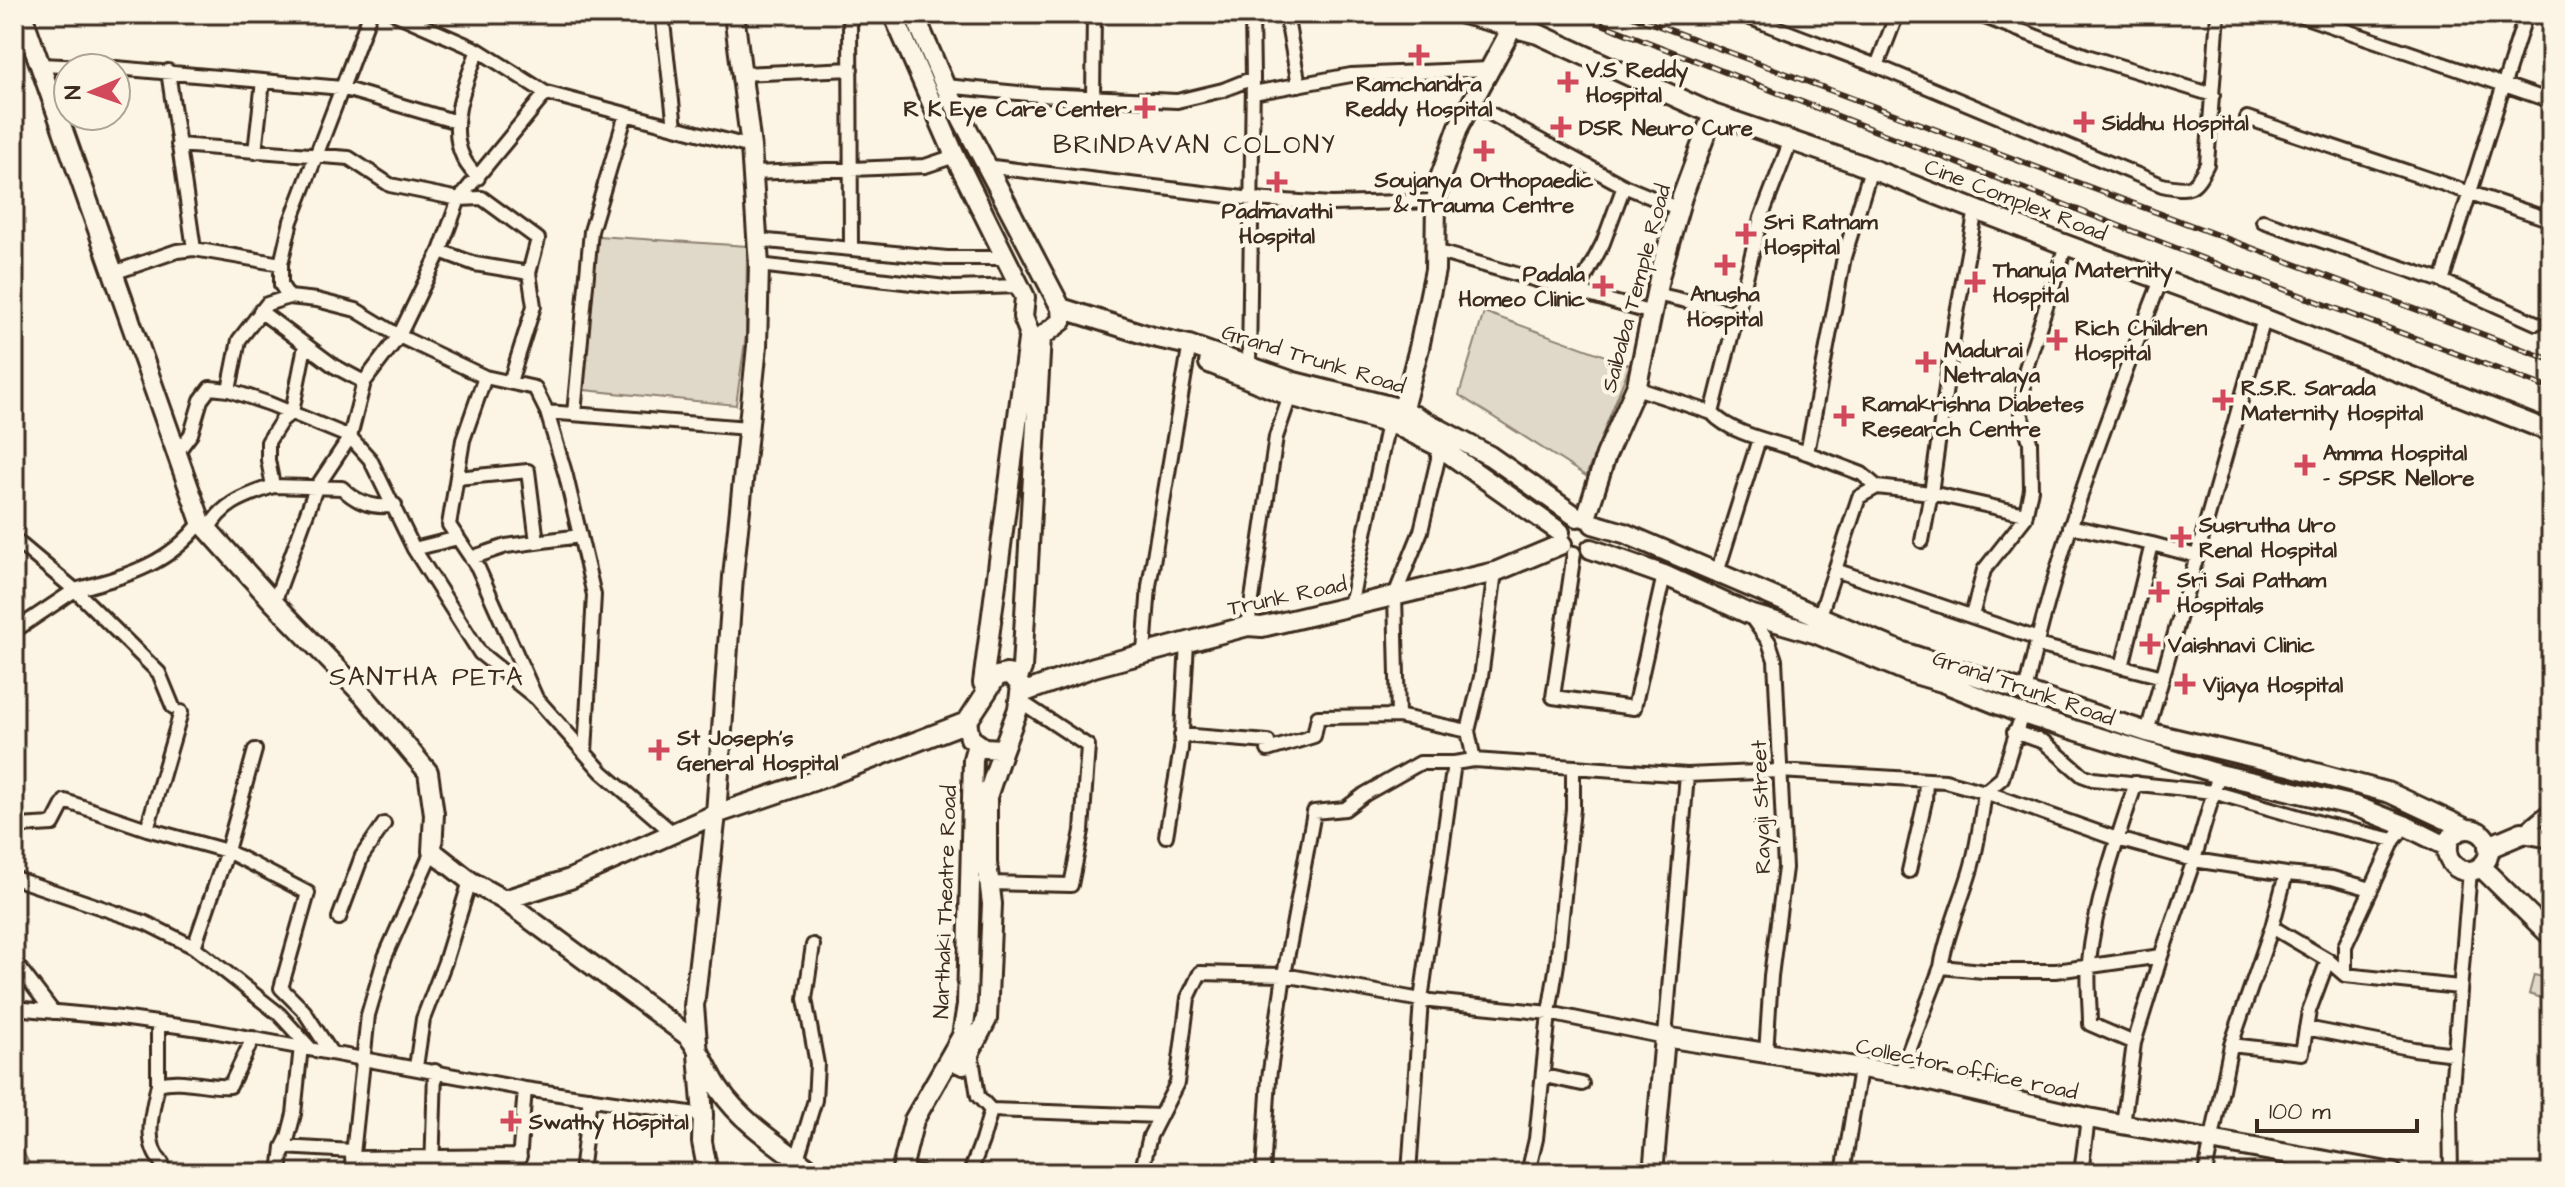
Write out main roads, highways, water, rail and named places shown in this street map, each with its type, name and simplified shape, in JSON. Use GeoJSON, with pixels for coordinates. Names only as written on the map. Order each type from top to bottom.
{"type":"FeatureCollection","features":[{"type":"Feature","properties":{"kind":"main road"},"geometry":{"type":"LineString","coordinates":[[22,14],[204,526],[365,697],[428,772],[434,814],[432,851],[470,881],[504,900],[688,1036],[698,1047],[720,1090],[746,1119],[815,1173]]}},
{"type":"Feature","properties":{"kind":"main road"},"geometry":{"type":"LineString","coordinates":[[708,1173],[702,1142],[703,1115],[694,1006],[716,814],[733,577],[757,346],[759,265],[751,147],[734,14]]}},
{"type":"Feature","properties":{"kind":"main road"},"geometry":{"type":"LineString","coordinates":[[893,14],[955,156],[1023,291],[1023,317],[1035,334]]}},
{"type":"Feature","properties":{"kind":"main road"},"geometry":{"type":"LineString","coordinates":[[914,14],[945,86],[1059,309]]}},
{"type":"Feature","properties":{"kind":"main road","name":"Cine Complex Road"},"geometry":{"type":"LineString","coordinates":[[1463,14],[1538,34],[1713,114],[1871,169],[2551,432]]}},
{"type":"Feature","properties":{"kind":"main road"},"geometry":{"type":"LineString","coordinates":[[1023,291],[1040,294],[1059,309],[1188,355],[1290,396],[1396,419],[1419,348],[1435,270],[1436,201],[1444,165],[1459,126],[1512,28]]}},
{"type":"Feature","properties":{"kind":"main road","name":"Saibaba Temple Road"},"geometry":{"type":"LineString","coordinates":[[1572,544],[1597,535],[1585,520],[1606,455],[1636,388],[1679,209],[1713,114]]}},
{"type":"Feature","properties":{"kind":"main road"},"geometry":{"type":"LineString","coordinates":[[504,900],[570,879],[716,814],[822,778],[967,722],[987,691],[983,683],[1035,334],[1059,309]]}},
{"type":"Feature","properties":{"kind":"main road","name":"Grand Trunk Road"},"geometry":{"type":"LineString","coordinates":[[1059,309],[1249,365],[1490,456],[1585,520],[1624,533],[1900,651],[2147,732],[2390,793],[2467,829]]}},
{"type":"Feature","properties":{"kind":"main road","name":"Narthaki Theatre Road"},"geometry":{"type":"LineString","coordinates":[[950,1059],[963,1065],[987,1019],[992,904],[987,863],[987,797],[1020,691],[1035,334]]}},
{"type":"Feature","properties":{"kind":"main road","name":"Grand Trunk Road"},"geometry":{"type":"LineString","coordinates":[[1396,419],[1572,544],[1664,575],[1749,614],[1814,633],[1908,672],[1942,682],[2018,723],[2216,783],[2355,806],[2400,833],[2448,847]]}},
{"type":"Feature","properties":{"kind":"main road","name":"Trunk Road"},"geometry":{"type":"LineString","coordinates":[[987,691],[1001,674],[1012,675],[1020,691],[1144,652],[1495,572],[1572,544],[1566,521],[1585,520]]}},
{"type":"Feature","properties":{"kind":"main road"},"geometry":{"type":"LineString","coordinates":[[967,722],[970,738],[977,744],[984,748],[1003,749]]}},
{"type":"Feature","properties":{"kind":"main road","name":"Narthaki Theatre Road"},"geometry":{"type":"LineString","coordinates":[[902,1172],[914,1120],[962,1036],[967,1005],[973,759],[977,744]]}},
{"type":"Feature","properties":{"kind":"main road"},"geometry":{"type":"LineString","coordinates":[[2467,829],[2484,836],[2489,847],[2486,861],[2475,869],[2460,870],[2448,856],[2448,847],[2458,832],[2467,829]]}},
{"type":"Feature","properties":{"kind":"main road"},"geometry":{"type":"LineString","coordinates":[[2489,847],[2522,833],[2551,838]]}},
{"type":"Feature","properties":{"kind":"main road"},"geometry":{"type":"LineString","coordinates":[[2475,869],[2551,936]]}},
{"type":"Feature","properties":{"kind":"main road","name":"Collector office road"},"geometry":{"type":"LineString","coordinates":[[1653,1173],[1665,1037],[1900,1074],[2088,1118],[2393,1173]]}},
{"type":"Feature","properties":{"kind":"railway"},"geometry":{"type":"LineString","coordinates":[[1576,14],[2222,266],[2551,389]]}},
{"type":"Feature","properties":{"kind":"railway"},"geometry":{"type":"LineString","coordinates":[[1627,14],[2551,360]]}},
{"type":"Feature","properties":{"kind":"place","name":"Ramchandra Reddy Hospital"},"geometry":{"type":"Point","coordinates":[1419,55]}},
{"type":"Feature","properties":{"kind":"place","name":"V.S Reddy Hospital"},"geometry":{"type":"Point","coordinates":[1568,82]}},
{"type":"Feature","properties":{"kind":"place","name":"R K Eye Care Center"},"geometry":{"type":"Point","coordinates":[1145,108]}},
{"type":"Feature","properties":{"kind":"place","name":"Siddhu Hospital"},"geometry":{"type":"Point","coordinates":[2084,122]}},
{"type":"Feature","properties":{"kind":"place","name":"DSR Neuro Cure"},"geometry":{"type":"Point","coordinates":[1561,127]}},
{"type":"Feature","properties":{"kind":"place","name":"Soujanya Orthopaedic & Trauma Centre"},"geometry":{"type":"Point","coordinates":[1484,151]}},
{"type":"Feature","properties":{"kind":"place","name":"Padmavathi Hospital"},"geometry":{"type":"Point","coordinates":[1277,182]}},
{"type":"Feature","properties":{"kind":"place","name":"Sri Ratnam Hospital"},"geometry":{"type":"Point","coordinates":[1746,234]}},
{"type":"Feature","properties":{"kind":"place","name":"Anusha Hospital"},"geometry":{"type":"Point","coordinates":[1725,265]}},
{"type":"Feature","properties":{"kind":"place","name":"Thanuja Maternity Hospital"},"geometry":{"type":"Point","coordinates":[1975,282]}},
{"type":"Feature","properties":{"kind":"place","name":"Padala Homeo Clinic"},"geometry":{"type":"Point","coordinates":[1603,286]}},
{"type":"Feature","properties":{"kind":"place","name":"Rich Children Hospital"},"geometry":{"type":"Point","coordinates":[2057,340]}},
{"type":"Feature","properties":{"kind":"place","name":"Madurai Netralaya"},"geometry":{"type":"Point","coordinates":[1926,362]}},
{"type":"Feature","properties":{"kind":"place","name":"R.S.R. Sarada Maternity Hospital"},"geometry":{"type":"Point","coordinates":[2223,400]}},
{"type":"Feature","properties":{"kind":"place","name":"Ramakrishna Diabetes Research Centre"},"geometry":{"type":"Point","coordinates":[1844,416]}},
{"type":"Feature","properties":{"kind":"place","name":"Amma Hospital - SPSR Nellore"},"geometry":{"type":"Point","coordinates":[2305,465]}},
{"type":"Feature","properties":{"kind":"place","name":"Susrutha Uro Renal Hospital"},"geometry":{"type":"Point","coordinates":[2181,537]}},
{"type":"Feature","properties":{"kind":"place","name":"Sri Sai Patham Hospitals"},"geometry":{"type":"Point","coordinates":[2159,592]}},
{"type":"Feature","properties":{"kind":"place","name":"Vaishnavi Clinic"},"geometry":{"type":"Point","coordinates":[2150,644]}},
{"type":"Feature","properties":{"kind":"place","name":"Vijaya Hospital"},"geometry":{"type":"Point","coordinates":[2185,684]}},
{"type":"Feature","properties":{"kind":"place","name":"St Joseph's General Hospital"},"geometry":{"type":"Point","coordinates":[659,750]}},
{"type":"Feature","properties":{"kind":"place","name":"Swathy Hospital"},"geometry":{"type":"Point","coordinates":[511,1121]}},
{"type":"Feature","properties":{"kind":"district","name":"BRINDAVAN COLONY"},"geometry":{"type":"Point","coordinates":[1195,144]}},
{"type":"Feature","properties":{"kind":"district","name":"SANTHA PETA"},"geometry":{"type":"Point","coordinates":[427,676]}}]}
